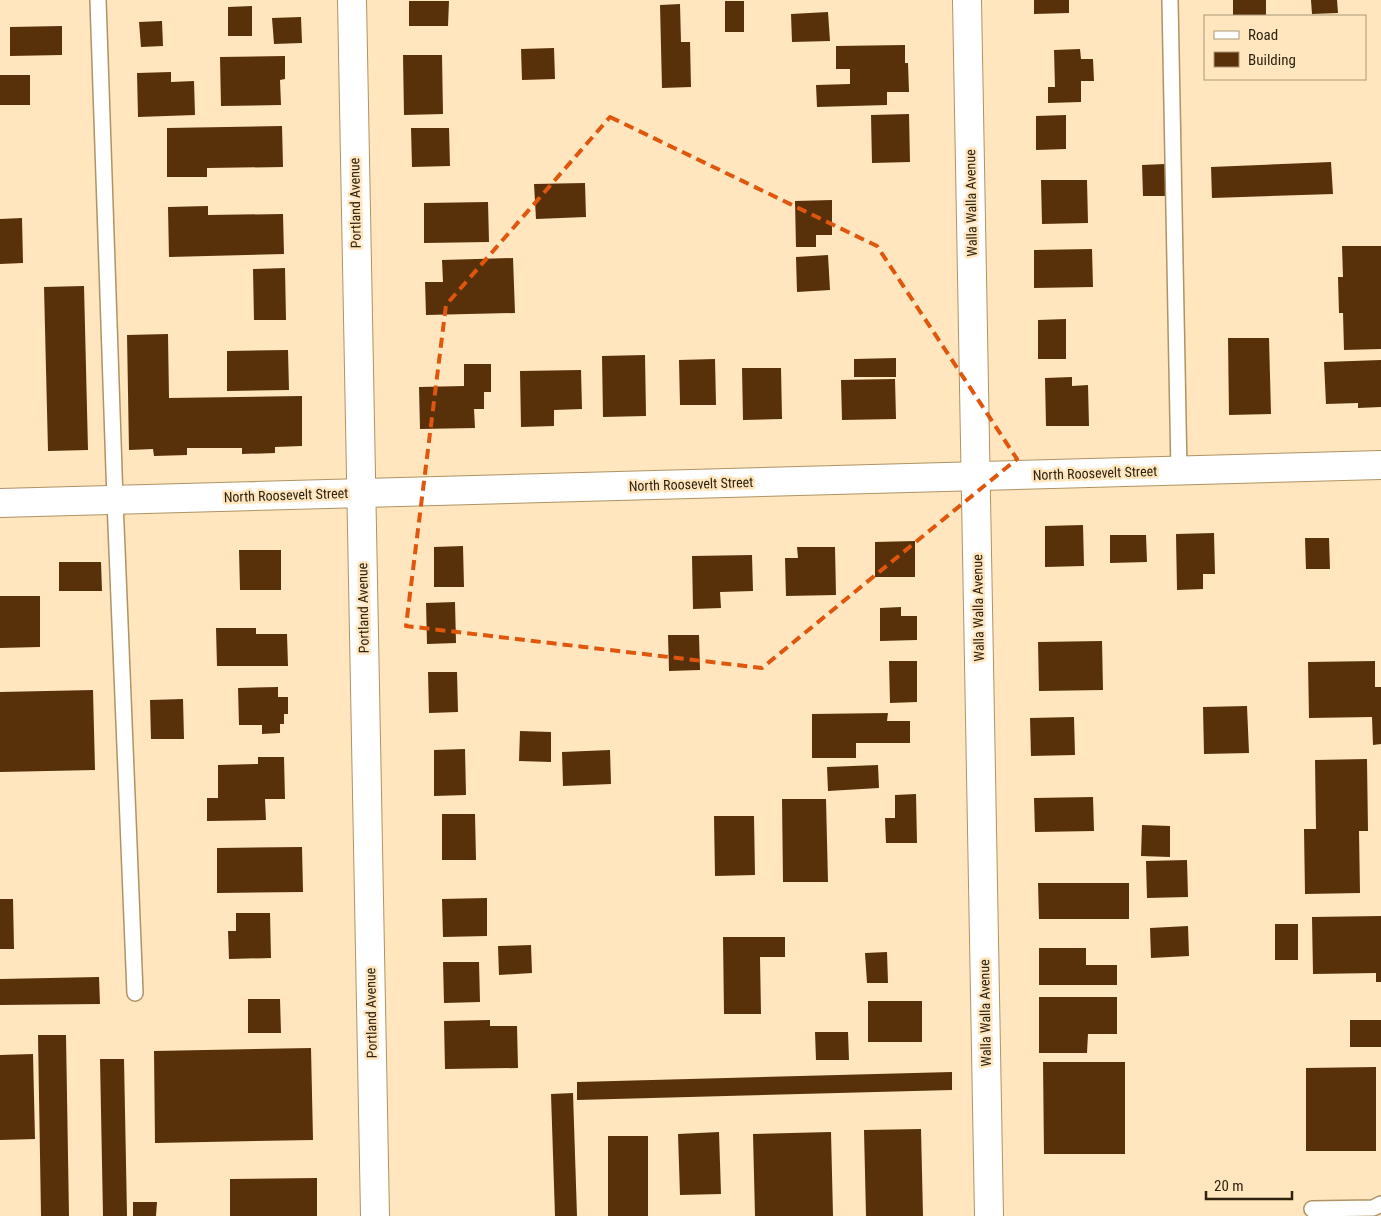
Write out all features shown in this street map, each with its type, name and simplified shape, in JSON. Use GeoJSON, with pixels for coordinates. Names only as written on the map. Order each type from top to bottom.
{"type":"FeatureCollection","features":[{"type":"Feature","properties":{"kind":"street","name":"Portland Avenue"},"geometry":{"type":"LineString","coordinates":[[352,0],[375,1216]]}},
{"type":"Feature","properties":{"kind":"street","name":"Walla Walla Avenue"},"geometry":{"type":"LineString","coordinates":[[967,0],[989,1216]]}},
{"type":"Feature","properties":{"kind":"street","name":"North Roosevelt Street"},"geometry":{"type":"LineString","coordinates":[[0,503],[1381,465]]}},
{"type":"Feature","properties":{"kind":"lane"},"geometry":{"type":"LineString","coordinates":[[98,0],[115,500],[135,993]]}},
{"type":"Feature","properties":{"kind":"lane"},"geometry":{"type":"LineString","coordinates":[[1170,0],[1179,471]]}},
{"type":"Feature","properties":{"kind":"lane"},"geometry":{"type":"LineString","coordinates":[[1312,1209],[1373,1208],[1381,1204]]}},
{"type":"Feature","properties":{"kind":"highlighted area"},"geometry":{"type":"Polygon","coordinates":[[[610,117],[877,246],[1017,459],[762,668],[406,626],[446,305],[610,117]]]}},
{"type":"Feature","properties":{"kind":"building"},"geometry":{"type":"Polygon","coordinates":[[[1034,0],[1069,0],[1069,13],[1034,14],[1034,0]]]}},
{"type":"Feature","properties":{"kind":"building"},"geometry":{"type":"Polygon","coordinates":[[[1233,0],[1266,0],[1266,15],[1233,15],[1233,0]]]}},
{"type":"Feature","properties":{"kind":"building"},"geometry":{"type":"Polygon","coordinates":[[[1311,0],[1337,0],[1338,13],[1312,14],[1311,0]]]}},
{"type":"Feature","properties":{"kind":"building"},"geometry":{"type":"Polygon","coordinates":[[[409,1],[449,1],[448,26],[409,26],[409,1]]]}},
{"type":"Feature","properties":{"kind":"building"},"geometry":{"type":"Polygon","coordinates":[[[725,1],[744,1],[744,32],[725,32],[725,1]]]}},
{"type":"Feature","properties":{"kind":"building"},"geometry":{"type":"Polygon","coordinates":[[[680,4],[681,42],[690,42],[691,87],[662,88],[660,5],[680,4]]]}},
{"type":"Feature","properties":{"kind":"building"},"geometry":{"type":"Polygon","coordinates":[[[252,6],[252,36],[228,36],[228,7],[252,6]]]}},
{"type":"Feature","properties":{"kind":"building"},"geometry":{"type":"Polygon","coordinates":[[[828,12],[830,41],[792,42],[791,14],[828,12]]]}},
{"type":"Feature","properties":{"kind":"building"},"geometry":{"type":"Polygon","coordinates":[[[301,17],[302,43],[274,44],[272,18],[301,17]]]}},
{"type":"Feature","properties":{"kind":"building"},"geometry":{"type":"Polygon","coordinates":[[[162,21],[163,46],[141,47],[139,22],[162,21]]]}},
{"type":"Feature","properties":{"kind":"building"},"geometry":{"type":"Polygon","coordinates":[[[62,26],[62,55],[10,56],[10,27],[62,26]]]}},
{"type":"Feature","properties":{"kind":"building"},"geometry":{"type":"Polygon","coordinates":[[[905,45],[905,63],[908,63],[909,92],[887,92],[887,105],[817,107],[816,85],[850,84],[850,69],[836,69],[836,46],[905,45]]]}},
{"type":"Feature","properties":{"kind":"building"},"geometry":{"type":"Polygon","coordinates":[[[554,48],[555,79],[522,80],[521,49],[554,48]]]}},
{"type":"Feature","properties":{"kind":"building"},"geometry":{"type":"Polygon","coordinates":[[[1080,49],[1081,59],[1093,59],[1094,81],[1081,81],[1081,102],[1048,103],[1048,87],[1055,87],[1054,50],[1080,49]]]}},
{"type":"Feature","properties":{"kind":"building"},"geometry":{"type":"Polygon","coordinates":[[[403,55],[442,55],[443,114],[404,115],[403,55]]]}},
{"type":"Feature","properties":{"kind":"building"},"geometry":{"type":"Polygon","coordinates":[[[285,56],[285,79],[280,80],[281,105],[221,106],[220,57],[285,56]]]}},
{"type":"Feature","properties":{"kind":"building"},"geometry":{"type":"Polygon","coordinates":[[[171,72],[171,82],[194,81],[195,115],[138,117],[137,73],[171,72]]]}},
{"type":"Feature","properties":{"kind":"building"},"geometry":{"type":"Polygon","coordinates":[[[0,75],[30,75],[30,105],[0,105],[0,75]]]}},
{"type":"Feature","properties":{"kind":"building"},"geometry":{"type":"Polygon","coordinates":[[[909,114],[910,162],[872,163],[871,115],[909,114]]]}},
{"type":"Feature","properties":{"kind":"building"},"geometry":{"type":"Polygon","coordinates":[[[1066,115],[1066,149],[1036,150],[1036,116],[1066,115]]]}},
{"type":"Feature","properties":{"kind":"building"},"geometry":{"type":"Polygon","coordinates":[[[282,126],[283,167],[207,168],[207,177],[167,177],[167,128],[282,126]]]}},
{"type":"Feature","properties":{"kind":"building"},"geometry":{"type":"Polygon","coordinates":[[[411,128],[449,128],[450,166],[412,167],[411,128]]]}},
{"type":"Feature","properties":{"kind":"building"},"geometry":{"type":"Polygon","coordinates":[[[1331,162],[1333,194],[1212,198],[1211,167],[1331,162]]]}},
{"type":"Feature","properties":{"kind":"building"},"geometry":{"type":"Polygon","coordinates":[[[1165,164],[1166,196],[1143,196],[1142,165],[1165,164]]]}},
{"type":"Feature","properties":{"kind":"building"},"geometry":{"type":"Polygon","coordinates":[[[1041,180],[1087,180],[1088,223],[1042,224],[1041,180]]]}},
{"type":"Feature","properties":{"kind":"building"},"geometry":{"type":"Polygon","coordinates":[[[585,183],[586,217],[536,219],[534,184],[585,183]]]}},
{"type":"Feature","properties":{"kind":"building"},"geometry":{"type":"Polygon","coordinates":[[[832,200],[832,235],[816,235],[816,247],[796,247],[795,201],[832,200]]]}},
{"type":"Feature","properties":{"kind":"building"},"geometry":{"type":"Polygon","coordinates":[[[488,202],[489,242],[424,243],[424,203],[488,202]]]}},
{"type":"Feature","properties":{"kind":"building"},"geometry":{"type":"Polygon","coordinates":[[[208,206],[208,215],[283,214],[284,254],[169,257],[168,207],[208,206]]]}},
{"type":"Feature","properties":{"kind":"building"},"geometry":{"type":"Polygon","coordinates":[[[22,218],[23,263],[0,264],[0,219],[22,218]]]}},
{"type":"Feature","properties":{"kind":"building"},"geometry":{"type":"Polygon","coordinates":[[[1342,246],[1381,246],[1381,349],[1344,350],[1343,313],[1339,313],[1338,277],[1343,277],[1342,246]]]}},
{"type":"Feature","properties":{"kind":"building"},"geometry":{"type":"Polygon","coordinates":[[[1092,249],[1093,287],[1034,288],[1034,250],[1092,249]]]}},
{"type":"Feature","properties":{"kind":"building"},"geometry":{"type":"Polygon","coordinates":[[[828,255],[830,290],[797,292],[796,257],[828,255]]]}},
{"type":"Feature","properties":{"kind":"building"},"geometry":{"type":"Polygon","coordinates":[[[513,258],[515,313],[426,315],[425,282],[443,282],[442,260],[513,258]]]}},
{"type":"Feature","properties":{"kind":"building"},"geometry":{"type":"Polygon","coordinates":[[[285,268],[286,320],[254,320],[253,269],[285,268]]]}},
{"type":"Feature","properties":{"kind":"building"},"geometry":{"type":"Polygon","coordinates":[[[84,286],[88,450],[48,451],[44,287],[84,286]]]}},
{"type":"Feature","properties":{"kind":"building"},"geometry":{"type":"Polygon","coordinates":[[[1066,319],[1066,359],[1038,359],[1038,320],[1066,319]]]}},
{"type":"Feature","properties":{"kind":"building"},"geometry":{"type":"Polygon","coordinates":[[[168,334],[169,398],[302,396],[302,446],[275,447],[275,453],[242,454],[242,448],[187,448],[187,455],[154,456],[153,449],[129,450],[127,335],[168,334]]]}},
{"type":"Feature","properties":{"kind":"building"},"geometry":{"type":"Polygon","coordinates":[[[1228,338],[1269,338],[1271,414],[1229,415],[1228,338]]]}},
{"type":"Feature","properties":{"kind":"building"},"geometry":{"type":"Polygon","coordinates":[[[288,350],[289,390],[227,391],[227,351],[288,350]]]}},
{"type":"Feature","properties":{"kind":"building"},"geometry":{"type":"Polygon","coordinates":[[[645,355],[646,416],[603,417],[602,356],[645,355]]]}},
{"type":"Feature","properties":{"kind":"building"},"geometry":{"type":"Polygon","coordinates":[[[896,358],[896,377],[854,377],[854,359],[896,358]]]}},
{"type":"Feature","properties":{"kind":"building"},"geometry":{"type":"Polygon","coordinates":[[[715,359],[716,405],[680,405],[679,360],[715,359]]]}},
{"type":"Feature","properties":{"kind":"building"},"geometry":{"type":"Polygon","coordinates":[[[1381,360],[1381,407],[1358,408],[1358,403],[1326,404],[1324,362],[1381,360]]]}},
{"type":"Feature","properties":{"kind":"building"},"geometry":{"type":"Polygon","coordinates":[[[464,364],[491,364],[491,392],[484,392],[484,409],[474,409],[475,428],[420,429],[419,387],[464,386],[464,364]]]}},
{"type":"Feature","properties":{"kind":"building"},"geometry":{"type":"Polygon","coordinates":[[[742,368],[781,368],[782,419],[743,420],[742,368]]]}},
{"type":"Feature","properties":{"kind":"building"},"geometry":{"type":"Polygon","coordinates":[[[581,370],[582,409],[554,410],[554,426],[521,427],[520,371],[581,370]]]}},
{"type":"Feature","properties":{"kind":"building"},"geometry":{"type":"Polygon","coordinates":[[[1072,377],[1072,386],[1088,385],[1089,426],[1046,426],[1045,378],[1072,377]]]}},
{"type":"Feature","properties":{"kind":"building"},"geometry":{"type":"Polygon","coordinates":[[[895,379],[896,419],[842,420],[841,380],[895,379]]]}},
{"type":"Feature","properties":{"kind":"building"},"geometry":{"type":"Polygon","coordinates":[[[1083,525],[1084,566],[1045,567],[1045,526],[1083,525]]]}},
{"type":"Feature","properties":{"kind":"building"},"geometry":{"type":"Polygon","coordinates":[[[1214,533],[1215,574],[1203,574],[1203,589],[1177,590],[1176,534],[1214,533]]]}},
{"type":"Feature","properties":{"kind":"building"},"geometry":{"type":"Polygon","coordinates":[[[1110,535],[1146,535],[1147,562],[1110,563],[1110,535]]]}},
{"type":"Feature","properties":{"kind":"building"},"geometry":{"type":"Polygon","coordinates":[[[1305,538],[1329,538],[1330,569],[1306,569],[1305,538]]]}},
{"type":"Feature","properties":{"kind":"building"},"geometry":{"type":"Polygon","coordinates":[[[915,541],[915,577],[875,577],[875,542],[915,541]]]}},
{"type":"Feature","properties":{"kind":"building"},"geometry":{"type":"Polygon","coordinates":[[[463,546],[464,587],[434,587],[434,547],[463,546]]]}},
{"type":"Feature","properties":{"kind":"building"},"geometry":{"type":"Polygon","coordinates":[[[797,547],[835,547],[836,595],[786,596],[785,558],[798,558],[797,547]]]}},
{"type":"Feature","properties":{"kind":"building"},"geometry":{"type":"Polygon","coordinates":[[[239,550],[281,550],[281,590],[240,590],[239,550]]]}},
{"type":"Feature","properties":{"kind":"building"},"geometry":{"type":"Polygon","coordinates":[[[752,555],[753,591],[720,592],[721,608],[693,609],[692,556],[752,555]]]}},
{"type":"Feature","properties":{"kind":"building"},"geometry":{"type":"Polygon","coordinates":[[[59,562],[101,562],[102,591],[59,591],[59,562]]]}},
{"type":"Feature","properties":{"kind":"building"},"geometry":{"type":"Polygon","coordinates":[[[0,596],[40,596],[40,647],[0,648],[0,596]]]}},
{"type":"Feature","properties":{"kind":"building"},"geometry":{"type":"Polygon","coordinates":[[[455,602],[456,643],[427,644],[426,603],[455,602]]]}},
{"type":"Feature","properties":{"kind":"building"},"geometry":{"type":"Polygon","coordinates":[[[901,607],[901,616],[917,616],[917,640],[880,641],[880,608],[901,607]]]}},
{"type":"Feature","properties":{"kind":"building"},"geometry":{"type":"Polygon","coordinates":[[[216,628],[256,628],[256,634],[287,634],[288,666],[217,666],[216,628]]]}},
{"type":"Feature","properties":{"kind":"building"},"geometry":{"type":"Polygon","coordinates":[[[668,635],[699,635],[700,670],[669,671],[668,635]]]}},
{"type":"Feature","properties":{"kind":"building"},"geometry":{"type":"Polygon","coordinates":[[[1102,641],[1103,690],[1039,691],[1038,642],[1102,641]]]}},
{"type":"Feature","properties":{"kind":"building"},"geometry":{"type":"Polygon","coordinates":[[[889,661],[917,661],[917,702],[890,703],[889,661]]]}},
{"type":"Feature","properties":{"kind":"building"},"geometry":{"type":"Polygon","coordinates":[[[1375,661],[1375,687],[1381,687],[1381,744],[1373,745],[1372,717],[1309,718],[1308,662],[1375,661]]]}},
{"type":"Feature","properties":{"kind":"building"},"geometry":{"type":"Polygon","coordinates":[[[428,672],[457,672],[458,712],[429,713],[428,672]]]}},
{"type":"Feature","properties":{"kind":"building"},"geometry":{"type":"Polygon","coordinates":[[[278,687],[278,697],[288,697],[288,714],[284,714],[284,724],[280,724],[280,733],[262,734],[262,725],[239,725],[238,688],[278,687]]]}},
{"type":"Feature","properties":{"kind":"building"},"geometry":{"type":"Polygon","coordinates":[[[93,690],[95,770],[0,772],[0,692],[93,690]]]}},
{"type":"Feature","properties":{"kind":"building"},"geometry":{"type":"Polygon","coordinates":[[[183,699],[184,739],[151,739],[150,700],[183,699]]]}},
{"type":"Feature","properties":{"kind":"building"},"geometry":{"type":"Polygon","coordinates":[[[1247,706],[1249,753],[1204,754],[1203,707],[1247,706]]]}},
{"type":"Feature","properties":{"kind":"building"},"geometry":{"type":"Polygon","coordinates":[[[888,713],[887,721],[910,721],[910,743],[856,743],[856,758],[812,758],[812,714],[888,713]]]}},
{"type":"Feature","properties":{"kind":"building"},"geometry":{"type":"Polygon","coordinates":[[[1074,717],[1075,755],[1031,756],[1030,718],[1074,717]]]}},
{"type":"Feature","properties":{"kind":"building"},"geometry":{"type":"Polygon","coordinates":[[[520,731],[551,732],[551,762],[519,761],[520,731]]]}},
{"type":"Feature","properties":{"kind":"building"},"geometry":{"type":"Polygon","coordinates":[[[465,749],[466,795],[434,796],[434,750],[465,749]]]}},
{"type":"Feature","properties":{"kind":"building"},"geometry":{"type":"Polygon","coordinates":[[[610,750],[611,784],[563,786],[562,752],[610,750]]]}},
{"type":"Feature","properties":{"kind":"building"},"geometry":{"type":"Polygon","coordinates":[[[258,757],[284,757],[285,799],[265,799],[266,820],[207,821],[207,798],[218,798],[218,765],[258,764],[258,757]]]}},
{"type":"Feature","properties":{"kind":"building"},"geometry":{"type":"Polygon","coordinates":[[[1367,759],[1368,831],[1359,831],[1360,893],[1305,894],[1304,829],[1316,829],[1315,760],[1367,759]]]}},
{"type":"Feature","properties":{"kind":"building"},"geometry":{"type":"Polygon","coordinates":[[[878,765],[879,788],[828,791],[827,767],[878,765]]]}},
{"type":"Feature","properties":{"kind":"building"},"geometry":{"type":"Polygon","coordinates":[[[916,794],[917,843],[886,843],[885,818],[895,818],[895,795],[916,794]]]}},
{"type":"Feature","properties":{"kind":"building"},"geometry":{"type":"Polygon","coordinates":[[[1093,797],[1094,831],[1035,832],[1034,798],[1093,797]]]}},
{"type":"Feature","properties":{"kind":"building"},"geometry":{"type":"Polygon","coordinates":[[[782,799],[826,799],[828,882],[783,882],[782,799]]]}},
{"type":"Feature","properties":{"kind":"building"},"geometry":{"type":"Polygon","coordinates":[[[442,814],[475,814],[476,860],[442,860],[442,814]]]}},
{"type":"Feature","properties":{"kind":"building"},"geometry":{"type":"Polygon","coordinates":[[[714,816],[754,816],[755,875],[715,876],[714,816]]]}},
{"type":"Feature","properties":{"kind":"building"},"geometry":{"type":"Polygon","coordinates":[[[1142,825],[1170,826],[1170,857],[1141,856],[1142,825]]]}},
{"type":"Feature","properties":{"kind":"building"},"geometry":{"type":"Polygon","coordinates":[[[302,847],[303,892],[217,893],[217,848],[302,847]]]}},
{"type":"Feature","properties":{"kind":"building"},"geometry":{"type":"Polygon","coordinates":[[[1187,860],[1188,897],[1147,898],[1146,861],[1187,860]]]}},
{"type":"Feature","properties":{"kind":"building"},"geometry":{"type":"Polygon","coordinates":[[[1038,883],[1129,883],[1129,919],[1039,919],[1038,883]]]}},
{"type":"Feature","properties":{"kind":"building"},"geometry":{"type":"Polygon","coordinates":[[[487,898],[487,936],[443,937],[442,899],[487,898]]]}},
{"type":"Feature","properties":{"kind":"building"},"geometry":{"type":"Polygon","coordinates":[[[0,899],[13,899],[14,949],[0,949],[0,899]]]}},
{"type":"Feature","properties":{"kind":"building"},"geometry":{"type":"Polygon","coordinates":[[[236,913],[270,913],[271,958],[229,959],[228,931],[236,931],[236,913]]]}},
{"type":"Feature","properties":{"kind":"building"},"geometry":{"type":"Polygon","coordinates":[[[1381,916],[1381,982],[1376,982],[1376,973],[1313,974],[1312,917],[1381,916]]]}},
{"type":"Feature","properties":{"kind":"building"},"geometry":{"type":"Polygon","coordinates":[[[1275,924],[1298,924],[1298,960],[1275,960],[1275,924]]]}},
{"type":"Feature","properties":{"kind":"building"},"geometry":{"type":"Polygon","coordinates":[[[1188,926],[1189,956],[1151,958],[1150,928],[1188,926]]]}},
{"type":"Feature","properties":{"kind":"building"},"geometry":{"type":"Polygon","coordinates":[[[723,937],[785,937],[785,957],[760,957],[761,1014],[724,1014],[723,937]]]}},
{"type":"Feature","properties":{"kind":"building"},"geometry":{"type":"Polygon","coordinates":[[[531,945],[532,973],[499,975],[498,946],[531,945]]]}},
{"type":"Feature","properties":{"kind":"building"},"geometry":{"type":"Polygon","coordinates":[[[1039,948],[1086,948],[1086,965],[1117,965],[1117,985],[1039,985],[1039,948]]]}},
{"type":"Feature","properties":{"kind":"building"},"geometry":{"type":"Polygon","coordinates":[[[887,952],[888,983],[867,983],[865,953],[887,952]]]}},
{"type":"Feature","properties":{"kind":"building"},"geometry":{"type":"Polygon","coordinates":[[[443,962],[479,962],[480,1002],[444,1003],[443,962]]]}},
{"type":"Feature","properties":{"kind":"building"},"geometry":{"type":"Polygon","coordinates":[[[99,977],[100,1004],[0,1005],[0,979],[99,977]]]}},
{"type":"Feature","properties":{"kind":"building"},"geometry":{"type":"Polygon","coordinates":[[[1039,997],[1117,997],[1117,1034],[1088,1034],[1087,1053],[1039,1053],[1039,997]]]}},
{"type":"Feature","properties":{"kind":"building"},"geometry":{"type":"Polygon","coordinates":[[[248,999],[280,999],[281,1033],[248,1033],[248,999]]]}},
{"type":"Feature","properties":{"kind":"building"},"geometry":{"type":"Polygon","coordinates":[[[868,1001],[922,1001],[922,1042],[868,1042],[868,1001]]]}},
{"type":"Feature","properties":{"kind":"building"},"geometry":{"type":"Polygon","coordinates":[[[490,1020],[490,1026],[517,1026],[518,1068],[445,1069],[444,1021],[490,1020]]]}},
{"type":"Feature","properties":{"kind":"building"},"geometry":{"type":"Polygon","coordinates":[[[1350,1020],[1381,1020],[1381,1047],[1350,1047],[1350,1020]]]}},
{"type":"Feature","properties":{"kind":"building"},"geometry":{"type":"Polygon","coordinates":[[[815,1032],[848,1032],[849,1060],[816,1060],[815,1032]]]}},
{"type":"Feature","properties":{"kind":"building"},"geometry":{"type":"Polygon","coordinates":[[[38,1035],[66,1035],[69,1216],[41,1216],[38,1035]]]}},
{"type":"Feature","properties":{"kind":"building"},"geometry":{"type":"Polygon","coordinates":[[[311,1048],[313,1140],[155,1143],[154,1051],[311,1048]]]}},
{"type":"Feature","properties":{"kind":"building"},"geometry":{"type":"Polygon","coordinates":[[[33,1054],[35,1139],[0,1140],[0,1055],[33,1054]]]}},
{"type":"Feature","properties":{"kind":"building"},"geometry":{"type":"Polygon","coordinates":[[[100,1059],[124,1059],[127,1216],[103,1216],[100,1059]]]}},
{"type":"Feature","properties":{"kind":"building"},"geometry":{"type":"Polygon","coordinates":[[[1043,1062],[1125,1062],[1125,1154],[1044,1154],[1043,1062]]]}},
{"type":"Feature","properties":{"kind":"building"},"geometry":{"type":"Polygon","coordinates":[[[1376,1067],[1376,1151],[1306,1151],[1306,1068],[1376,1067]]]}},
{"type":"Feature","properties":{"kind":"building"},"geometry":{"type":"Polygon","coordinates":[[[952,1072],[952,1090],[577,1100],[577,1082],[952,1072]]]}},
{"type":"Feature","properties":{"kind":"building"},"geometry":{"type":"Polygon","coordinates":[[[573,1093],[577,1216],[555,1216],[551,1094],[573,1093]]]}},
{"type":"Feature","properties":{"kind":"building"},"geometry":{"type":"Polygon","coordinates":[[[921,1129],[923,1216],[866,1216],[864,1130],[921,1129]]]}},
{"type":"Feature","properties":{"kind":"building"},"geometry":{"type":"Polygon","coordinates":[[[719,1132],[721,1194],[680,1195],[678,1134],[719,1132]]]}},
{"type":"Feature","properties":{"kind":"building"},"geometry":{"type":"Polygon","coordinates":[[[831,1132],[833,1216],[755,1216],[753,1134],[831,1132]]]}},
{"type":"Feature","properties":{"kind":"building"},"geometry":{"type":"Polygon","coordinates":[[[608,1136],[648,1136],[648,1216],[608,1216],[608,1136]]]}},
{"type":"Feature","properties":{"kind":"building"},"geometry":{"type":"Polygon","coordinates":[[[317,1178],[317,1216],[230,1216],[230,1179],[317,1178]]]}},
{"type":"Feature","properties":{"kind":"building"},"geometry":{"type":"Polygon","coordinates":[[[133,1202],[157,1202],[156,1216],[133,1216],[133,1202]]]}}]}
